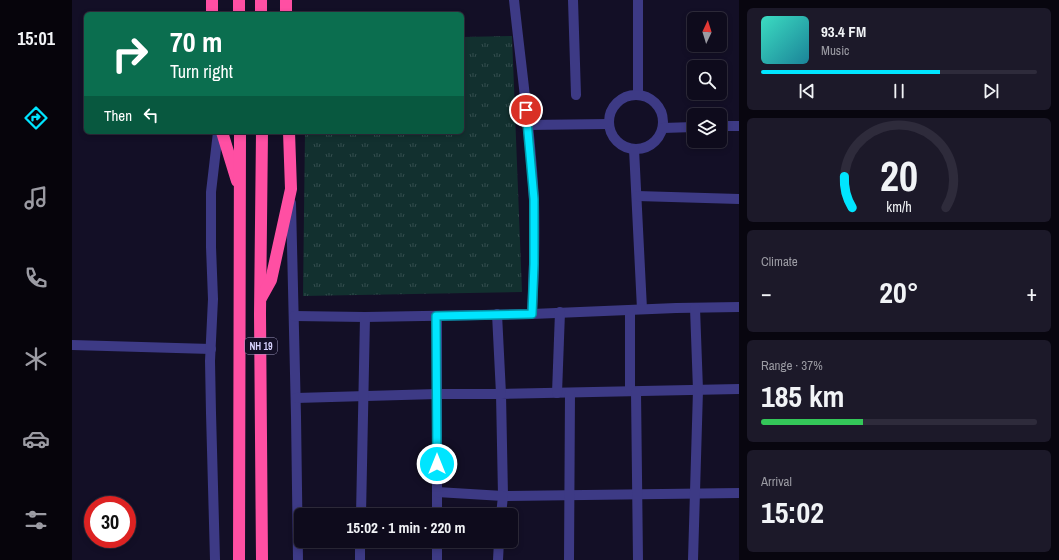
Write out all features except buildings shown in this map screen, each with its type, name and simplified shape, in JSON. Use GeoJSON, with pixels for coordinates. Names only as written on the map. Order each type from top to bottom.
{"type":"FeatureCollection","features":[{"type":"Feature","properties":{"kind":"highway"},"geometry":{"type":"LineString","coordinates":[[212,0],[212,12]]}},
{"type":"Feature","properties":{"kind":"highway"},"geometry":{"type":"LineString","coordinates":[[239,0],[239,12]]}},
{"type":"Feature","properties":{"kind":"highway"},"geometry":{"type":"LineString","coordinates":[[261,0],[261,12]]}},
{"type":"Feature","properties":{"kind":"highway"},"geometry":{"type":"LineString","coordinates":[[286,0],[286,12]]}},
{"type":"Feature","properties":{"kind":"highway"},"geometry":{"type":"LineString","coordinates":[[223,134],[241,192]]}},
{"type":"Feature","properties":{"kind":"highway"},"geometry":{"type":"LineString","coordinates":[[239,560],[240,134]]}},
{"type":"Feature","properties":{"kind":"highway","name":"NH 19"},"geometry":{"type":"LineString","coordinates":[[262,134],[262,560]]}},
{"type":"Feature","properties":{"kind":"highway"},"geometry":{"type":"LineString","coordinates":[[261,299],[271,280],[291,189],[289,134]]}},
{"type":"Feature","properties":{"kind":"street"},"geometry":{"type":"LineString","coordinates":[[514,0],[528,124],[534,199],[532,314]]}},
{"type":"Feature","properties":{"kind":"street"},"geometry":{"type":"LineString","coordinates":[[573,0],[576,95]]}},
{"type":"Feature","properties":{"kind":"street"},"geometry":{"type":"LineString","coordinates":[[638,0],[638,95]]}},
{"type":"Feature","properties":{"kind":"street"},"geometry":{"type":"LineString","coordinates":[[630,95],[646,96],[658,106],[662,112],[664,120],[663,128],[656,141],[642,149],[627,148],[620,144],[614,139],[610,132],[609,124],[609,116],[612,109],[623,98],[630,95]]}},
{"type":"Feature","properties":{"kind":"street"},"geometry":{"type":"LineString","coordinates":[[528,124],[609,124]]}},
{"type":"Feature","properties":{"kind":"street"},"geometry":{"type":"LineString","coordinates":[[727,126],[739,126]]}},
{"type":"Feature","properties":{"kind":"street"},"geometry":{"type":"LineString","coordinates":[[663,128],[687,127]]}},
{"type":"Feature","properties":{"kind":"street"},"geometry":{"type":"LineString","coordinates":[[215,560],[211,413],[213,299],[211,192],[218,134]]}},
{"type":"Feature","properties":{"kind":"street"},"geometry":{"type":"LineString","coordinates":[[634,149],[642,309]]}},
{"type":"Feature","properties":{"kind":"street"},"geometry":{"type":"LineString","coordinates":[[291,189],[298,560]]}},
{"type":"Feature","properties":{"kind":"street"},"geometry":{"type":"LineString","coordinates":[[636,196],[739,199]]}},
{"type":"Feature","properties":{"kind":"street"},"geometry":{"type":"LineString","coordinates":[[294,316],[436,316],[739,307]]}},
{"type":"Feature","properties":{"kind":"street"},"geometry":{"type":"LineString","coordinates":[[694,560],[698,390],[695,308]]}},
{"type":"Feature","properties":{"kind":"street"},"geometry":{"type":"LineString","coordinates":[[630,310],[638,494],[638,560]]}},
{"type":"Feature","properties":{"kind":"street"},"geometry":{"type":"LineString","coordinates":[[557,393],[560,312]]}},
{"type":"Feature","properties":{"kind":"street"},"geometry":{"type":"LineString","coordinates":[[497,314],[502,394],[502,508]]}},
{"type":"Feature","properties":{"kind":"street"},"geometry":{"type":"LineString","coordinates":[[436,316],[437,508]]}},
{"type":"Feature","properties":{"kind":"street"},"geometry":{"type":"LineString","coordinates":[[361,508],[365,317]]}},
{"type":"Feature","properties":{"kind":"street"},"geometry":{"type":"LineString","coordinates":[[72,345],[211,349]]}},
{"type":"Feature","properties":{"kind":"street"},"geometry":{"type":"LineString","coordinates":[[296,398],[437,394],[739,390]]}},
{"type":"Feature","properties":{"kind":"street"},"geometry":{"type":"LineString","coordinates":[[569,560],[570,393]]}},
{"type":"Feature","properties":{"kind":"street"},"geometry":{"type":"LineString","coordinates":[[437,492],[503,496],[739,493]]}},
{"type":"Feature","properties":{"kind":"street"},"geometry":{"type":"LineString","coordinates":[[360,548],[360,560]]}},
{"type":"Feature","properties":{"kind":"street"},"geometry":{"type":"LineString","coordinates":[[437,548],[437,560]]}},
{"type":"Feature","properties":{"kind":"street"},"geometry":{"type":"LineString","coordinates":[[498,560],[499,548]]}},
{"type":"Feature","properties":{"kind":"green space"},"geometry":{"type":"Polygon","coordinates":[[[512,36],[522,292],[303,296],[305,134],[464,134],[464,37],[512,36]]]}},
{"type":"Feature","properties":{"kind":"route"},"geometry":{"type":"LineString","coordinates":[[437,464],[436,316],[532,314],[534,279],[534,199],[526,110]]}}]}
